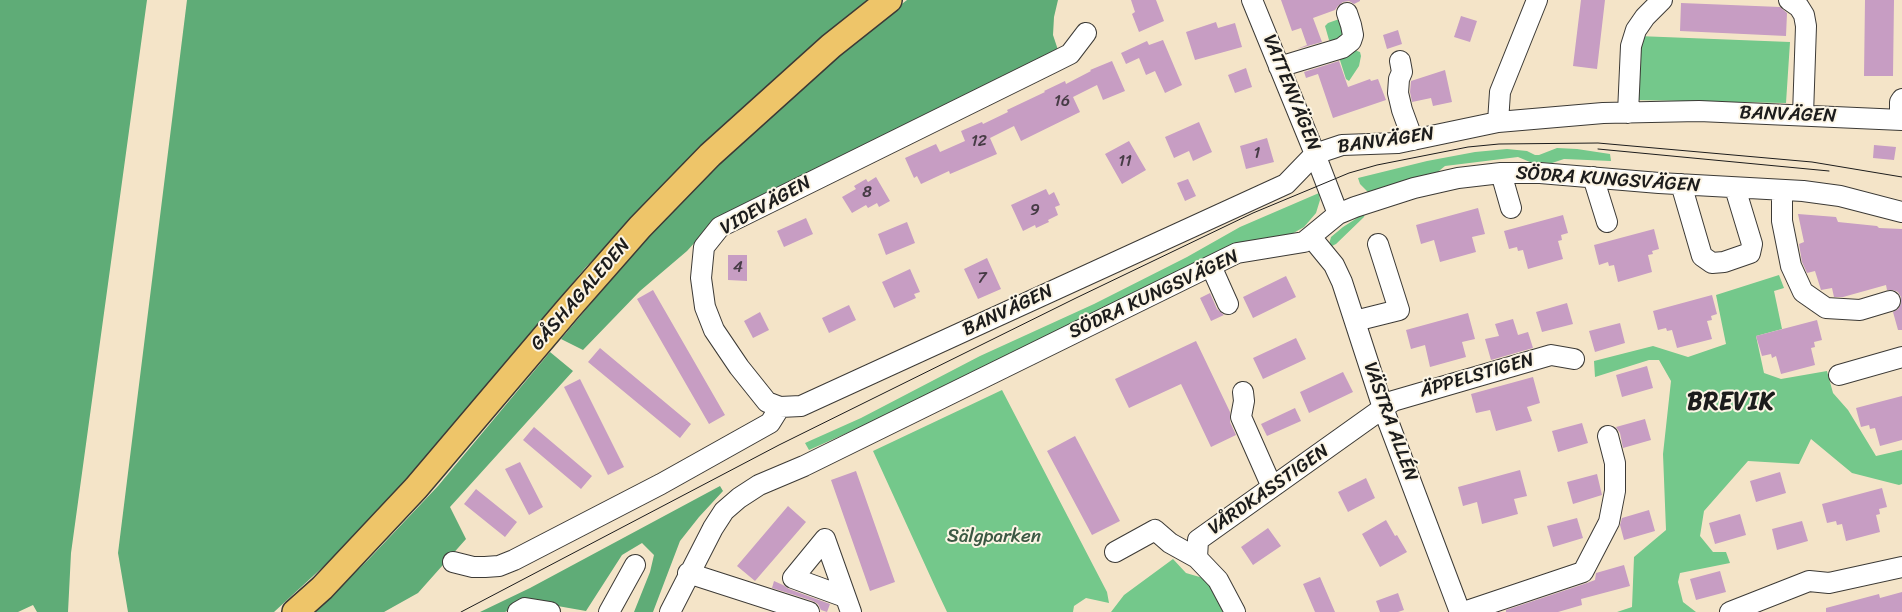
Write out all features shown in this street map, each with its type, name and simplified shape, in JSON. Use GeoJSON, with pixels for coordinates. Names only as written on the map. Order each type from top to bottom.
{"type":"FeatureCollection","features":[{"type":"Feature","properties":{"kind":"main road","name":"GÅSHAGALEDEN"},"geometry":{"type":"LineString","coordinates":[[295,612],[322,588],[416,488],[568,308],[640,227],[710,154],[817,58],[889,0]]}},
{"type":"Feature","properties":{"kind":"street","name":"VATTENVÄGEN"},"geometry":{"type":"LineString","coordinates":[[1252,0],[1338,214]]}},
{"type":"Feature","properties":{"kind":"street"},"geometry":{"type":"LineString","coordinates":[[1498,122],[1500,92],[1537,0]]}},
{"type":"Feature","properties":{"kind":"street"},"geometry":{"type":"LineString","coordinates":[[1628,113],[1631,46],[1636,30],[1645,17],[1662,0]]}},
{"type":"Feature","properties":{"kind":"street"},"geometry":{"type":"LineString","coordinates":[[1789,0],[1799,7],[1804,15],[1806,26],[1803,115]]}},
{"type":"Feature","properties":{"kind":"street"},"geometry":{"type":"LineString","coordinates":[[1279,67],[1342,48],[1351,41],[1351,25],[1347,13]]}},
{"type":"Feature","properties":{"kind":"street","name":"VIDEVÄGEN"},"geometry":{"type":"LineString","coordinates":[[780,406],[767,402],[739,367],[714,330],[704,307],[701,278],[704,247],[720,227],[1070,54],[1086,34]]}},
{"type":"Feature","properties":{"kind":"street"},"geometry":{"type":"LineString","coordinates":[[1400,61],[1402,72],[1399,79],[1398,93],[1402,110],[1414,140]]}},
{"type":"Feature","properties":{"kind":"street"},"geometry":{"type":"LineString","coordinates":[[1901,120],[1900,102],[1902,99]]}},
{"type":"Feature","properties":{"kind":"street","name":"BANVÄGEN"},"geometry":{"type":"LineString","coordinates":[[780,406],[800,406],[1286,184],[1315,154],[1342,145],[1398,143],[1498,122],[1628,113],[1699,111],[1901,120]]}},
{"type":"Feature","properties":{"kind":"street","name":"SÖDRA KUNGSVÄGEN"},"geometry":{"type":"LineString","coordinates":[[670,612],[712,528],[724,511],[758,485],[804,466],[1237,253],[1296,244],[1311,237],[1338,214],[1414,188],[1458,178],[1540,173],[1782,190],[1840,196],[1902,212]]}},
{"type":"Feature","properties":{"kind":"street"},"geometry":{"type":"LineString","coordinates":[[1501,174],[1511,208]]}},
{"type":"Feature","properties":{"kind":"street"},"geometry":{"type":"LineString","coordinates":[[1594,177],[1607,222]]}},
{"type":"Feature","properties":{"kind":"street"},"geometry":{"type":"LineString","coordinates":[[1681,184],[1702,256],[1712,263],[1724,262],[1750,253],[1752,244],[1735,188]]}},
{"type":"Feature","properties":{"kind":"street"},"geometry":{"type":"LineString","coordinates":[[1782,190],[1782,221],[1791,266],[1802,292],[1826,308],[1860,310],[1890,302]]}},
{"type":"Feature","properties":{"kind":"street","name":"VÄSTRA ALLÉN"},"geometry":{"type":"LineString","coordinates":[[1311,237],[1334,265],[1342,282],[1384,408],[1462,612]]}},
{"type":"Feature","properties":{"kind":"street"},"geometry":{"type":"LineString","coordinates":[[1355,322],[1399,310],[1378,244]]}},
{"type":"Feature","properties":{"kind":"street"},"geometry":{"type":"LineString","coordinates":[[1211,266],[1228,304]]}},
{"type":"Feature","properties":{"kind":"street","name":"ÄPPELSTIGEN"},"geometry":{"type":"LineString","coordinates":[[1384,408],[1393,400],[1550,355],[1574,359]]}},
{"type":"Feature","properties":{"kind":"street"},"geometry":{"type":"LineString","coordinates":[[1839,375],[1902,357]]}},
{"type":"Feature","properties":{"kind":"street"},"geometry":{"type":"LineString","coordinates":[[1243,392],[1244,401],[1241,417],[1272,487]]}},
{"type":"Feature","properties":{"kind":"street"},"geometry":{"type":"LineString","coordinates":[[453,562],[473,567],[485,567],[499,566],[514,560],[661,484],[770,423],[780,406]]}},
{"type":"Feature","properties":{"kind":"street","name":"VÅRDKASSTIGEN"},"geometry":{"type":"LineString","coordinates":[[1235,612],[1218,580],[1197,558],[1198,540],[1384,408]]}},
{"type":"Feature","properties":{"kind":"street"},"geometry":{"type":"LineString","coordinates":[[1462,612],[1583,572],[1609,522],[1611,514],[1615,490],[1614,463],[1608,436]]}},
{"type":"Feature","properties":{"kind":"street"},"geometry":{"type":"LineString","coordinates":[[1114,552],[1155,530],[1170,543],[1197,558]]}},
{"type":"Feature","properties":{"kind":"street"},"geometry":{"type":"LineString","coordinates":[[609,612],[635,565]]}},
{"type":"Feature","properties":{"kind":"street"},"geometry":{"type":"LineString","coordinates":[[1730,612],[1809,582],[1829,584],[1902,567]]}},
{"type":"Feature","properties":{"kind":"street"},"geometry":{"type":"LineString","coordinates":[[688,573],[809,612]]}},
{"type":"Feature","properties":{"kind":"street"},"geometry":{"type":"LineString","coordinates":[[518,612],[525,608],[550,612]]}},
{"type":"Feature","properties":{"kind":"green space"},"geometry":{"type":"Polygon","coordinates":[[[0,0],[147,0],[71,553],[68,612],[37,612],[33,605],[18,612],[0,612],[0,0]]]}},
{"type":"Feature","properties":{"kind":"green space"},"geometry":{"type":"Polygon","coordinates":[[[187,0],[869,0],[709,142],[585,268],[429,457],[350,542],[274,612],[128,612],[118,553],[187,0]]]}},
{"type":"Feature","properties":{"kind":"green space"},"geometry":{"type":"Polygon","coordinates":[[[907,0],[1058,0],[1054,17],[1053,35],[1058,50],[717,218],[687,251],[640,291],[583,350],[561,339],[666,215],[734,146],[827,62],[907,0]]]}},
{"type":"Feature","properties":{"kind":"green space"},"geometry":{"type":"Polygon","coordinates":[[[1345,17],[1348,28],[1335,45],[1329,40],[1325,26],[1328,23],[1345,17]]]}},
{"type":"Feature","properties":{"kind":"green space"},"geometry":{"type":"Polygon","coordinates":[[[1638,36],[1790,42],[1786,103],[1634,100],[1638,36]]]}},
{"type":"Feature","properties":{"kind":"green space"},"geometry":{"type":"Polygon","coordinates":[[[1351,49],[1360,52],[1361,56],[1359,66],[1349,81],[1346,79],[1338,54],[1351,49]]]}},
{"type":"Feature","properties":{"kind":"green space"},"geometry":{"type":"Polygon","coordinates":[[[1557,148],[1610,154],[1611,161],[1564,159],[1552,163],[1530,162],[1518,157],[1445,166],[1434,175],[1370,194],[1360,184],[1358,178],[1427,161],[1475,152],[1507,149],[1527,151],[1539,155],[1557,148]]]}},
{"type":"Feature","properties":{"kind":"green space"},"geometry":{"type":"Polygon","coordinates":[[[1319,193],[1320,200],[1316,213],[1304,227],[1290,235],[809,450],[805,443],[861,418],[980,356],[1094,304],[1187,257],[1240,227],[1319,193]]]}},
{"type":"Feature","properties":{"kind":"green space"},"geometry":{"type":"Polygon","coordinates":[[[1365,213],[1364,217],[1336,244],[1328,248],[1331,237],[1365,213]]]}},
{"type":"Feature","properties":{"kind":"green space"},"geometry":{"type":"Polygon","coordinates":[[[1779,275],[1784,288],[1774,291],[1782,329],[1756,336],[1764,373],[1781,379],[1827,371],[1833,393],[1848,410],[1876,456],[1902,450],[1902,484],[1899,485],[1852,473],[1811,439],[1799,464],[1748,461],[1704,511],[1700,536],[1713,552],[1726,552],[1730,563],[1680,573],[1678,582],[1683,602],[1696,612],[1617,612],[1632,607],[1634,557],[1666,530],[1663,454],[1671,381],[1659,360],[1649,360],[1595,377],[1594,361],[1653,346],[1688,357],[1726,344],[1716,295],[1779,275]]]}},
{"type":"Feature","properties":{"kind":"green space"},"geometry":{"type":"Polygon","coordinates":[[[550,352],[573,371],[450,507],[466,539],[418,593],[384,612],[314,612],[368,560],[438,486],[550,352]]]}},
{"type":"Feature","properties":{"kind":"green space","name":"Sälgparken"},"geometry":{"type":"Polygon","coordinates":[[[1002,390],[1107,592],[1109,603],[1086,598],[1074,606],[1073,612],[947,612],[873,451],[1002,390]]]}},
{"type":"Feature","properties":{"kind":"green space"},"geometry":{"type":"Polygon","coordinates":[[[720,486],[723,491],[680,541],[653,612],[634,612],[650,572],[654,555],[642,543],[622,555],[586,611],[529,601],[505,612],[480,612],[530,588],[720,486]]]}},
{"type":"Feature","properties":{"kind":"green space"},"geometry":{"type":"Polygon","coordinates":[[[1173,559],[1186,573],[1203,578],[1216,589],[1228,612],[1111,612],[1124,595],[1173,559]]]}},
{"type":"Feature","properties":{"kind":"building"},"geometry":{"type":"Polygon","coordinates":[[[1131,0],[1156,0],[1164,21],[1139,32],[1132,14],[1135,12],[1131,0]]]}},
{"type":"Feature","properties":{"kind":"building"},"geometry":{"type":"Polygon","coordinates":[[[1281,0],[1360,1],[1354,4],[1349,1],[1343,2],[1335,10],[1313,18],[1322,42],[1297,49],[1307,45],[1301,28],[1292,31],[1281,0]]]}},
{"type":"Feature","properties":{"kind":"building"},"geometry":{"type":"Polygon","coordinates":[[[1581,0],[1605,0],[1597,69],[1573,66],[1581,0]]]}},
{"type":"Feature","properties":{"kind":"building"},"geometry":{"type":"Polygon","coordinates":[[[1865,0],[1894,0],[1893,76],[1864,76],[1865,0]]]}},
{"type":"Feature","properties":{"kind":"building"},"geometry":{"type":"Polygon","coordinates":[[[1681,3],[1780,7],[1787,13],[1786,36],[1680,31],[1681,3]]]}},
{"type":"Feature","properties":{"kind":"building"},"geometry":{"type":"Polygon","coordinates":[[[1461,16],[1477,21],[1470,42],[1454,37],[1461,16]]]}},
{"type":"Feature","properties":{"kind":"building"},"geometry":{"type":"Polygon","coordinates":[[[1216,22],[1218,28],[1235,23],[1242,47],[1195,60],[1186,32],[1216,22]]]}},
{"type":"Feature","properties":{"kind":"building"},"geometry":{"type":"Polygon","coordinates":[[[1398,30],[1402,44],[1387,49],[1383,35],[1398,30]]]}},
{"type":"Feature","properties":{"kind":"building"},"geometry":{"type":"Polygon","coordinates":[[[1163,40],[1182,85],[1165,93],[1155,71],[1146,75],[1139,58],[1126,64],[1121,53],[1147,41],[1149,45],[1163,40]]]}},
{"type":"Feature","properties":{"kind":"building"},"geometry":{"type":"Polygon","coordinates":[[[1112,61],[1125,91],[1103,100],[1097,85],[1073,97],[1080,112],[1021,141],[1014,126],[990,138],[997,154],[950,174],[949,171],[921,184],[917,176],[914,178],[905,158],[936,144],[940,152],[965,141],[961,131],[982,122],[983,124],[1044,91],[1065,81],[1066,84],[1090,70],[1112,61]]]}},
{"type":"Feature","properties":{"kind":"building"},"geometry":{"type":"Polygon","coordinates":[[[1339,61],[1348,87],[1370,79],[1371,81],[1378,79],[1386,100],[1333,118],[1318,74],[1306,78],[1304,72],[1339,61]]]}},
{"type":"Feature","properties":{"kind":"building"},"geometry":{"type":"Polygon","coordinates":[[[1246,68],[1252,87],[1235,93],[1228,75],[1246,68]]]}},
{"type":"Feature","properties":{"kind":"building"},"geometry":{"type":"Polygon","coordinates":[[[1445,70],[1452,102],[1433,106],[1431,98],[1412,102],[1410,92],[1411,81],[1445,70]]]}},
{"type":"Feature","properties":{"kind":"building"},"geometry":{"type":"Polygon","coordinates":[[[1199,122],[1212,152],[1193,161],[1189,151],[1174,158],[1165,137],[1199,122]]]}},
{"type":"Feature","properties":{"kind":"building"},"geometry":{"type":"Polygon","coordinates":[[[1267,138],[1274,162],[1246,169],[1240,146],[1267,138]]]}},
{"type":"Feature","properties":{"kind":"building"},"geometry":{"type":"Polygon","coordinates":[[[1129,141],[1146,170],[1122,184],[1105,154],[1129,141]]]}},
{"type":"Feature","properties":{"kind":"building"},"geometry":{"type":"Polygon","coordinates":[[[1874,145],[1896,147],[1894,160],[1873,158],[1874,145]]]}},
{"type":"Feature","properties":{"kind":"building"},"geometry":{"type":"Polygon","coordinates":[[[876,177],[890,201],[879,207],[877,203],[868,208],[866,205],[852,213],[842,197],[856,189],[854,186],[866,179],[868,182],[876,177]]]}},
{"type":"Feature","properties":{"kind":"building"},"geometry":{"type":"Polygon","coordinates":[[[1188,179],[1196,196],[1185,201],[1177,183],[1188,179]]]}},
{"type":"Feature","properties":{"kind":"building"},"geometry":{"type":"Polygon","coordinates":[[[1046,189],[1049,195],[1054,192],[1060,205],[1055,207],[1058,215],[1036,228],[1035,225],[1023,231],[1011,205],[1046,189]]]}},
{"type":"Feature","properties":{"kind":"building"},"geometry":{"type":"Polygon","coordinates":[[[1478,208],[1485,234],[1472,237],[1476,252],[1440,262],[1434,240],[1421,244],[1416,225],[1478,208]]]}},
{"type":"Feature","properties":{"kind":"building"},"geometry":{"type":"Polygon","coordinates":[[[1798,214],[1836,217],[1838,222],[1877,226],[1879,228],[1902,229],[1902,330],[1898,330],[1893,312],[1901,304],[1901,297],[1898,292],[1887,290],[1886,285],[1843,297],[1834,297],[1832,288],[1821,290],[1815,271],[1807,273],[1802,262],[1799,244],[1804,242],[1798,214]]]}},
{"type":"Feature","properties":{"kind":"building"},"geometry":{"type":"Polygon","coordinates":[[[1563,215],[1568,233],[1561,235],[1562,240],[1558,241],[1563,259],[1528,269],[1523,250],[1518,251],[1517,247],[1509,249],[1504,231],[1563,215]]]}},
{"type":"Feature","properties":{"kind":"building"},"geometry":{"type":"Polygon","coordinates":[[[806,218],[813,234],[784,247],[777,231],[806,218]]]}},
{"type":"Feature","properties":{"kind":"building"},"geometry":{"type":"Polygon","coordinates":[[[907,222],[915,243],[886,255],[878,234],[907,222]]]}},
{"type":"Feature","properties":{"kind":"building"},"geometry":{"type":"Polygon","coordinates":[[[1654,229],[1659,249],[1652,251],[1653,254],[1648,255],[1652,272],[1618,282],[1614,265],[1609,266],[1608,262],[1599,265],[1594,245],[1654,229]]]}},
{"type":"Feature","properties":{"kind":"building"},"geometry":{"type":"Polygon","coordinates":[[[728,255],[747,255],[747,281],[728,280],[728,255]]]}},
{"type":"Feature","properties":{"kind":"building"},"geometry":{"type":"Polygon","coordinates":[[[987,258],[1001,289],[978,299],[964,269],[987,258]]]}},
{"type":"Feature","properties":{"kind":"building"},"geometry":{"type":"Polygon","coordinates":[[[910,269],[920,292],[914,294],[916,298],[894,308],[882,282],[910,269]]]}},
{"type":"Feature","properties":{"kind":"building"},"geometry":{"type":"Polygon","coordinates":[[[1286,276],[1296,297],[1253,318],[1243,297],[1286,276]]]}},
{"type":"Feature","properties":{"kind":"building"},"geometry":{"type":"Polygon","coordinates":[[[653,290],[725,415],[709,424],[637,299],[653,290]]]}},
{"type":"Feature","properties":{"kind":"building"},"geometry":{"type":"Polygon","coordinates":[[[1210,293],[1217,309],[1224,315],[1211,321],[1200,298],[1210,293]]]}},
{"type":"Feature","properties":{"kind":"building"},"geometry":{"type":"Polygon","coordinates":[[[1712,295],[1717,314],[1711,316],[1712,320],[1707,321],[1712,339],[1677,348],[1672,330],[1667,331],[1666,328],[1658,330],[1653,311],[1712,295]]]}},
{"type":"Feature","properties":{"kind":"building"},"geometry":{"type":"Polygon","coordinates":[[[1567,303],[1573,324],[1542,332],[1536,312],[1567,303]]]}},
{"type":"Feature","properties":{"kind":"building"},"geometry":{"type":"Polygon","coordinates":[[[849,305],[856,320],[829,333],[822,318],[849,305]]]}},
{"type":"Feature","properties":{"kind":"building"},"geometry":{"type":"Polygon","coordinates":[[[760,312],[769,330],[753,338],[744,321],[760,312]]]}},
{"type":"Feature","properties":{"kind":"building"},"geometry":{"type":"Polygon","coordinates":[[[1468,313],[1475,339],[1462,342],[1466,357],[1430,367],[1425,345],[1411,349],[1406,330],[1468,313]]]}},
{"type":"Feature","properties":{"kind":"building"},"geometry":{"type":"Polygon","coordinates":[[[1513,319],[1518,335],[1528,332],[1533,348],[1491,360],[1485,339],[1499,336],[1495,324],[1513,319]]]}},
{"type":"Feature","properties":{"kind":"building"},"geometry":{"type":"Polygon","coordinates":[[[1817,320],[1822,340],[1814,342],[1815,347],[1811,348],[1815,365],[1781,374],[1776,356],[1772,358],[1771,354],[1762,356],[1756,336],[1817,320]]]}},
{"type":"Feature","properties":{"kind":"building"},"geometry":{"type":"Polygon","coordinates":[[[1620,323],[1625,343],[1595,352],[1589,331],[1620,323]]]}},
{"type":"Feature","properties":{"kind":"building"},"geometry":{"type":"Polygon","coordinates":[[[1296,338],[1306,359],[1263,379],[1253,358],[1296,338]]]}},
{"type":"Feature","properties":{"kind":"building"},"geometry":{"type":"Polygon","coordinates":[[[1196,341],[1230,412],[1230,422],[1236,435],[1211,447],[1181,384],[1129,408],[1115,379],[1196,341]]]}},
{"type":"Feature","properties":{"kind":"building"},"geometry":{"type":"Polygon","coordinates":[[[600,348],[691,424],[680,438],[588,362],[600,348]]]}},
{"type":"Feature","properties":{"kind":"building"},"geometry":{"type":"Polygon","coordinates":[[[1647,366],[1653,388],[1622,397],[1616,375],[1647,366]]]}},
{"type":"Feature","properties":{"kind":"building"},"geometry":{"type":"Polygon","coordinates":[[[1343,372],[1353,392],[1309,413],[1300,392],[1343,372]]]}},
{"type":"Feature","properties":{"kind":"building"},"geometry":{"type":"Polygon","coordinates":[[[1533,377],[1540,403],[1527,407],[1532,421],[1496,431],[1490,410],[1476,413],[1471,394],[1533,377]]]}},
{"type":"Feature","properties":{"kind":"building"},"geometry":{"type":"Polygon","coordinates":[[[580,379],[624,467],[608,475],[564,387],[580,379]]]}},
{"type":"Feature","properties":{"kind":"building"},"geometry":{"type":"Polygon","coordinates":[[[1902,396],[1902,440],[1880,446],[1875,428],[1870,429],[1869,425],[1861,427],[1856,408],[1902,396]]]}},
{"type":"Feature","properties":{"kind":"building"},"geometry":{"type":"Polygon","coordinates":[[[1295,408],[1301,421],[1267,436],[1261,424],[1295,408]]]}},
{"type":"Feature","properties":{"kind":"building"},"geometry":{"type":"Polygon","coordinates":[[[1645,419],[1651,440],[1623,448],[1620,433],[1616,427],[1645,419]]]}},
{"type":"Feature","properties":{"kind":"building"},"geometry":{"type":"Polygon","coordinates":[[[1582,423],[1588,443],[1558,452],[1552,431],[1582,423]]]}},
{"type":"Feature","properties":{"kind":"building"},"geometry":{"type":"Polygon","coordinates":[[[534,427],[592,476],[581,489],[523,440],[534,427]]]}},
{"type":"Feature","properties":{"kind":"building"},"geometry":{"type":"Polygon","coordinates":[[[1075,436],[1120,521],[1092,535],[1047,451],[1075,436]]]}},
{"type":"Feature","properties":{"kind":"building"},"geometry":{"type":"Polygon","coordinates":[[[520,462],[543,507],[529,515],[505,469],[520,462]]]}},
{"type":"Feature","properties":{"kind":"building"},"geometry":{"type":"Polygon","coordinates":[[[1520,470],[1527,496],[1514,499],[1518,514],[1482,524],[1477,502],[1463,506],[1458,487],[1520,470]]]}},
{"type":"Feature","properties":{"kind":"building"},"geometry":{"type":"Polygon","coordinates":[[[856,471],[895,582],[870,591],[831,480],[856,471]]]}},
{"type":"Feature","properties":{"kind":"building"},"geometry":{"type":"Polygon","coordinates":[[[1780,472],[1786,493],[1756,502],[1750,481],[1780,472]]]}},
{"type":"Feature","properties":{"kind":"building"},"geometry":{"type":"Polygon","coordinates":[[[1597,474],[1602,495],[1573,504],[1567,482],[1597,474]]]}},
{"type":"Feature","properties":{"kind":"building"},"geometry":{"type":"Polygon","coordinates":[[[1366,478],[1375,498],[1348,512],[1338,492],[1366,478]]]}},
{"type":"Feature","properties":{"kind":"building"},"geometry":{"type":"Polygon","coordinates":[[[1882,488],[1887,507],[1879,509],[1880,514],[1876,515],[1880,532],[1846,541],[1842,524],[1837,525],[1836,521],[1827,523],[1822,504],[1882,488]]]}},
{"type":"Feature","properties":{"kind":"building"},"geometry":{"type":"Polygon","coordinates":[[[476,489],[517,522],[505,537],[464,504],[476,489]]]}},
{"type":"Feature","properties":{"kind":"building"},"geometry":{"type":"Polygon","coordinates":[[[788,506],[806,522],[755,581],[737,566],[788,506]]]}},
{"type":"Feature","properties":{"kind":"building"},"geometry":{"type":"Polygon","coordinates":[[[1649,510],[1655,531],[1624,540],[1620,525],[1622,518],[1649,510]]]}},
{"type":"Feature","properties":{"kind":"building"},"geometry":{"type":"Polygon","coordinates":[[[1740,514],[1746,535],[1715,544],[1709,523],[1740,514]]]}},
{"type":"Feature","properties":{"kind":"building"},"geometry":{"type":"Polygon","coordinates":[[[1577,518],[1583,538],[1553,547],[1547,526],[1577,518]]]}},
{"type":"Feature","properties":{"kind":"building"},"geometry":{"type":"Polygon","coordinates":[[[1386,520],[1407,552],[1380,567],[1362,534],[1386,520]]]}},
{"type":"Feature","properties":{"kind":"building"},"geometry":{"type":"Polygon","coordinates":[[[1802,521],[1808,541],[1777,550],[1772,529],[1802,521]]]}},
{"type":"Feature","properties":{"kind":"building"},"geometry":{"type":"Polygon","coordinates":[[[1268,528],[1281,546],[1253,565],[1241,547],[1268,528]]]}},
{"type":"Feature","properties":{"kind":"building"},"geometry":{"type":"Polygon","coordinates":[[[1624,565],[1630,586],[1581,599],[1582,605],[1558,612],[1506,612],[1506,610],[1595,580],[1596,573],[1624,565]]]}},
{"type":"Feature","properties":{"kind":"building"},"geometry":{"type":"Polygon","coordinates":[[[1720,571],[1726,592],[1696,600],[1690,579],[1720,571]]]}},
{"type":"Feature","properties":{"kind":"building"},"geometry":{"type":"Polygon","coordinates":[[[1320,577],[1335,612],[1315,612],[1303,584],[1320,577]]]}},
{"type":"Feature","properties":{"kind":"building"},"geometry":{"type":"Polygon","coordinates":[[[774,581],[789,589],[830,604],[827,612],[821,610],[818,604],[813,601],[772,588],[774,581]]]}},
{"type":"Feature","properties":{"kind":"building"},"geometry":{"type":"Polygon","coordinates":[[[1902,592],[1902,612],[1826,612],[1826,608],[1879,594],[1880,598],[1902,592]]]}},
{"type":"Feature","properties":{"kind":"building"},"geometry":{"type":"Polygon","coordinates":[[[1398,593],[1404,610],[1380,612],[1376,601],[1398,593]]]}},
{"type":"Feature","properties":{"kind":"tram line"},"geometry":{"type":"LineString","coordinates":[[461,612],[779,445],[1076,298],[1253,213],[1349,173],[1377,165],[1468,147],[1499,144],[1598,143],[1812,162],[1902,177]]}},
{"type":"Feature","properties":{"kind":"tram line"},"geometry":{"type":"LineString","coordinates":[[1598,149],[1829,171]]}},
{"type":"Feature","properties":{"kind":"district","name":"BREVIK"},"geometry":{"type":"Point","coordinates":[1731,403]}}]}
